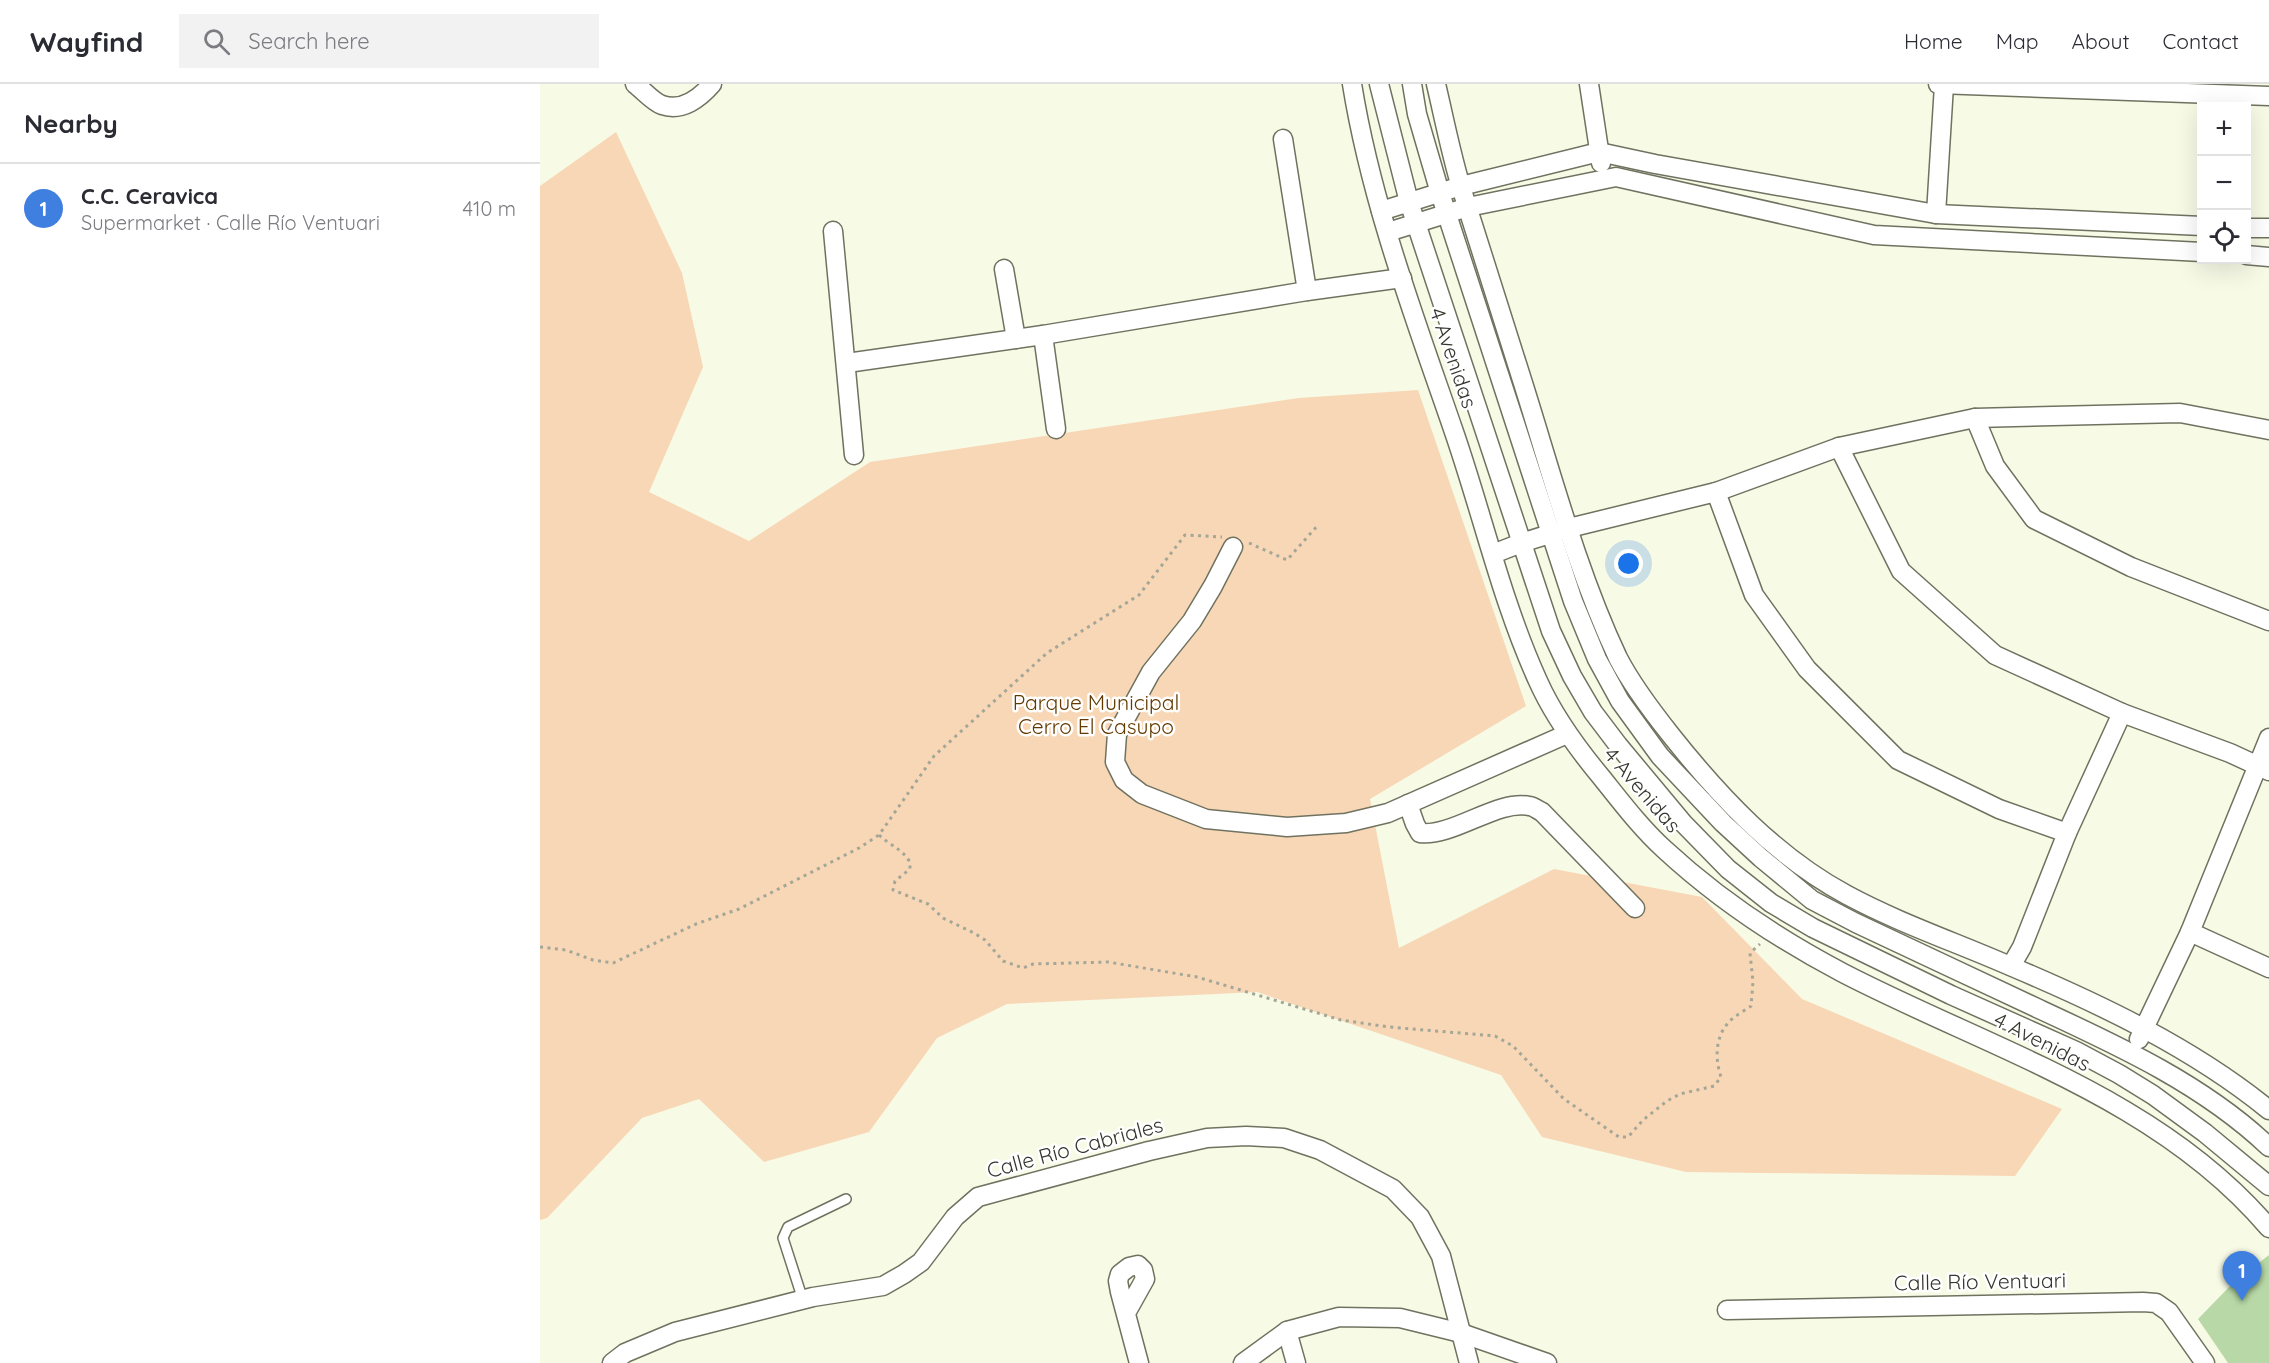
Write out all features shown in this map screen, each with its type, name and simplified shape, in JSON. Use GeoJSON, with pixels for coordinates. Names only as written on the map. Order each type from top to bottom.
{"type":"FeatureCollection","features":[{"type":"Feature","properties":{"kind":"street"},"geometry":{"type":"LineString","coordinates":[[635,84],[661,105],[679,107],[700,98],[712,84]]}},
{"type":"Feature","properties":{"kind":"street","name":"4 Avenidas"},"geometry":{"type":"LineString","coordinates":[[1352,84],[1381,211],[1520,640],[1539,683],[1567,734],[1625,808],[1662,848],[1728,903],[1771,933],[1872,988],[1981,1036],[2150,1125],[2202,1163],[2248,1204],[2269,1228]]}},
{"type":"Feature","properties":{"kind":"street","name":"4 Avenidas"},"geometry":{"type":"LineString","coordinates":[[1380,84],[1409,202],[1551,632],[1572,676],[1593,712],[1646,781],[1683,824],[1728,869],[1772,903],[1813,928],[1951,996],[2076,1051],[2119,1074],[2153,1095],[2205,1133],[2269,1186]]}},
{"type":"Feature","properties":{"kind":"street","name":"4 Avenidas"},"geometry":{"type":"LineString","coordinates":[[1412,84],[1417,114],[1440,192],[1573,601],[1597,659],[1620,701],[1660,756],[1723,823],[1812,900],[1856,924],[2132,1054],[2178,1080],[2222,1109],[2269,1147]]}},
{"type":"Feature","properties":{"kind":"street"},"geometry":{"type":"LineString","coordinates":[[1436,84],[1461,186],[1569,528],[1619,660],[1648,707],[1696,766],[1742,814],[1779,849],[1809,872],[1847,895],[1920,929],[2011,966],[2144,1030],[2197,1059],[2242,1088],[2269,1110]]}},
{"type":"Feature","properties":{"kind":"street"},"geometry":{"type":"LineString","coordinates":[[1588,84],[1604,180]]}},
{"type":"Feature","properties":{"kind":"street"},"geometry":{"type":"LineString","coordinates":[[1938,84],[2136,88],[2269,96]]}},
{"type":"Feature","properties":{"kind":"street"},"geometry":{"type":"LineString","coordinates":[[1936,214],[1944,85]]}},
{"type":"Feature","properties":{"kind":"street"},"geometry":{"type":"LineString","coordinates":[[1283,139],[1307,291]]}},
{"type":"Feature","properties":{"kind":"street"},"geometry":{"type":"LineString","coordinates":[[1381,211],[1461,186],[1599,152],[1655,165],[1936,214],[2197,226]]}},
{"type":"Feature","properties":{"kind":"street"},"geometry":{"type":"LineString","coordinates":[[1388,232],[1447,212],[1616,177],[1874,235],[2197,252]]}},
{"type":"Feature","properties":{"kind":"street"},"geometry":{"type":"LineString","coordinates":[[2251,228],[2269,228]]}},
{"type":"Feature","properties":{"kind":"street"},"geometry":{"type":"LineString","coordinates":[[834,231],[854,455]]}},
{"type":"Feature","properties":{"kind":"street"},"geometry":{"type":"LineString","coordinates":[[2251,255],[2269,257]]}},
{"type":"Feature","properties":{"kind":"street"},"geometry":{"type":"LineString","coordinates":[[1004,269],[1016,339]]}},
{"type":"Feature","properties":{"kind":"street"},"geometry":{"type":"LineString","coordinates":[[847,363],[1043,335],[1307,291],[1402,278]]}},
{"type":"Feature","properties":{"kind":"street"},"geometry":{"type":"LineString","coordinates":[[1043,335],[1056,429]]}},
{"type":"Feature","properties":{"kind":"street"},"geometry":{"type":"LineString","coordinates":[[1493,554],[1569,528],[1716,492],[1839,447],[1976,418],[2181,412],[2269,430]]}},
{"type":"Feature","properties":{"kind":"street"},"geometry":{"type":"LineString","coordinates":[[1976,418],[1995,466],[2034,519],[2131,567],[2269,621]]}},
{"type":"Feature","properties":{"kind":"street"},"geometry":{"type":"LineString","coordinates":[[1839,447],[1901,571],[1995,655],[2122,713],[2263,768]]}},
{"type":"Feature","properties":{"kind":"street"},"geometry":{"type":"LineString","coordinates":[[1716,492],[1754,595],[1807,669],[1898,759],[1999,809],[2067,833]]}},
{"type":"Feature","properties":{"kind":"street"},"geometry":{"type":"LineString","coordinates":[[1234,542],[1213,586],[1192,621],[1151,672],[1117,734],[1115,762],[1124,780],[1142,794],[1206,819],[1287,827],[1346,823],[1388,813],[1567,734]]}},
{"type":"Feature","properties":{"kind":"street"},"geometry":{"type":"LineString","coordinates":[[2011,966],[2022,947],[2067,833],[2122,713]]}},
{"type":"Feature","properties":{"kind":"street"},"geometry":{"type":"LineString","coordinates":[[2104,1100],[2132,1054],[2190,932],[2263,768],[2269,738]]}},
{"type":"Feature","properties":{"kind":"street"},"geometry":{"type":"LineString","coordinates":[[1408,804],[1420,833],[1425,834],[1447,829],[1513,806],[1530,806],[1542,812],[1635,908]]}},
{"type":"Feature","properties":{"kind":"street"},"geometry":{"type":"LineString","coordinates":[[2190,932],[2269,968]]}},
{"type":"Feature","properties":{"kind":"street","name":"Calle Río Cabriales"},"geometry":{"type":"LineString","coordinates":[[612,1363],[626,1353],[675,1332],[803,1300],[883,1286],[921,1262],[956,1217],[978,1197],[1149,1151],[1207,1138],[1246,1136],[1284,1138],[1320,1150],[1393,1189],[1420,1217],[1442,1256],[1469,1363]]}},
{"type":"Feature","properties":{"kind":"street","name":"Calle Río Ventuari"},"geometry":{"type":"LineString","coordinates":[[1727,1310],[2156,1303],[2169,1312],[2205,1363]]}},
{"type":"Feature","properties":{"kind":"street"},"geometry":{"type":"LineString","coordinates":[[1126,1313],[1139,1363]]}},
{"type":"Feature","properties":{"kind":"street"},"geometry":{"type":"LineString","coordinates":[[1243,1363],[1287,1331],[1339,1317],[1349,1317],[1400,1318],[1461,1333],[1547,1363]]}},
{"type":"Feature","properties":{"kind":"street"},"geometry":{"type":"LineString","coordinates":[[1287,1331],[1296,1363]]}},
{"type":"Feature","properties":{"kind":"lane"},"geometry":{"type":"LineString","coordinates":[[803,1300],[783,1238],[788,1227],[846,1199]]}},
{"type":"Feature","properties":{"kind":"path"},"geometry":{"type":"LineString","coordinates":[[540,947],[566,950],[593,960],[614,963],[696,924],[738,909],[859,848],[879,835],[934,756],[1047,653],[1139,595],[1185,535],[1255,544],[1287,560],[1318,525]]}},
{"type":"Feature","properties":{"kind":"path"},"geometry":{"type":"LineString","coordinates":[[879,835],[887,843],[901,849],[910,862],[910,869],[895,881],[893,890],[928,904],[944,918],[985,940],[1003,961],[1023,968],[1033,964],[1108,962],[1197,977],[1341,1020],[1389,1028],[1495,1036],[1513,1046],[1564,1099],[1618,1137],[1628,1137],[1643,1120],[1680,1094],[1714,1086],[1720,1077],[1717,1046],[1727,1024],[1751,1006],[1753,982],[1750,953],[1771,933]]}},
{"type":"Feature","properties":{"kind":"green space","name":"Parque Municipal Cerro El Casupo"},"geometry":{"type":"Polygon","coordinates":[[[616,132],[682,273],[703,367],[649,492],[749,541],[870,462],[1299,398],[1418,390],[1526,706],[1370,799],[1399,948],[1554,869],[1702,897],[1802,999],[2062,1109],[2015,1176],[1686,1172],[1542,1137],[1501,1075],[1257,992],[1007,1004],[937,1038],[869,1132],[764,1162],[699,1099],[642,1118],[547,1218],[540,1220],[540,186],[616,132]]]}},
{"type":"Feature","properties":{"kind":"building"},"geometry":{"type":"Polygon","coordinates":[[[2269,1255],[2269,1363],[2228,1363],[2198,1319],[2233,1283],[2269,1255]]]}},
{"type":"Feature","properties":{"kind":"place","name":"C.C. Ceravica"},"geometry":{"type":"Point","coordinates":[2242,1301]}}]}
